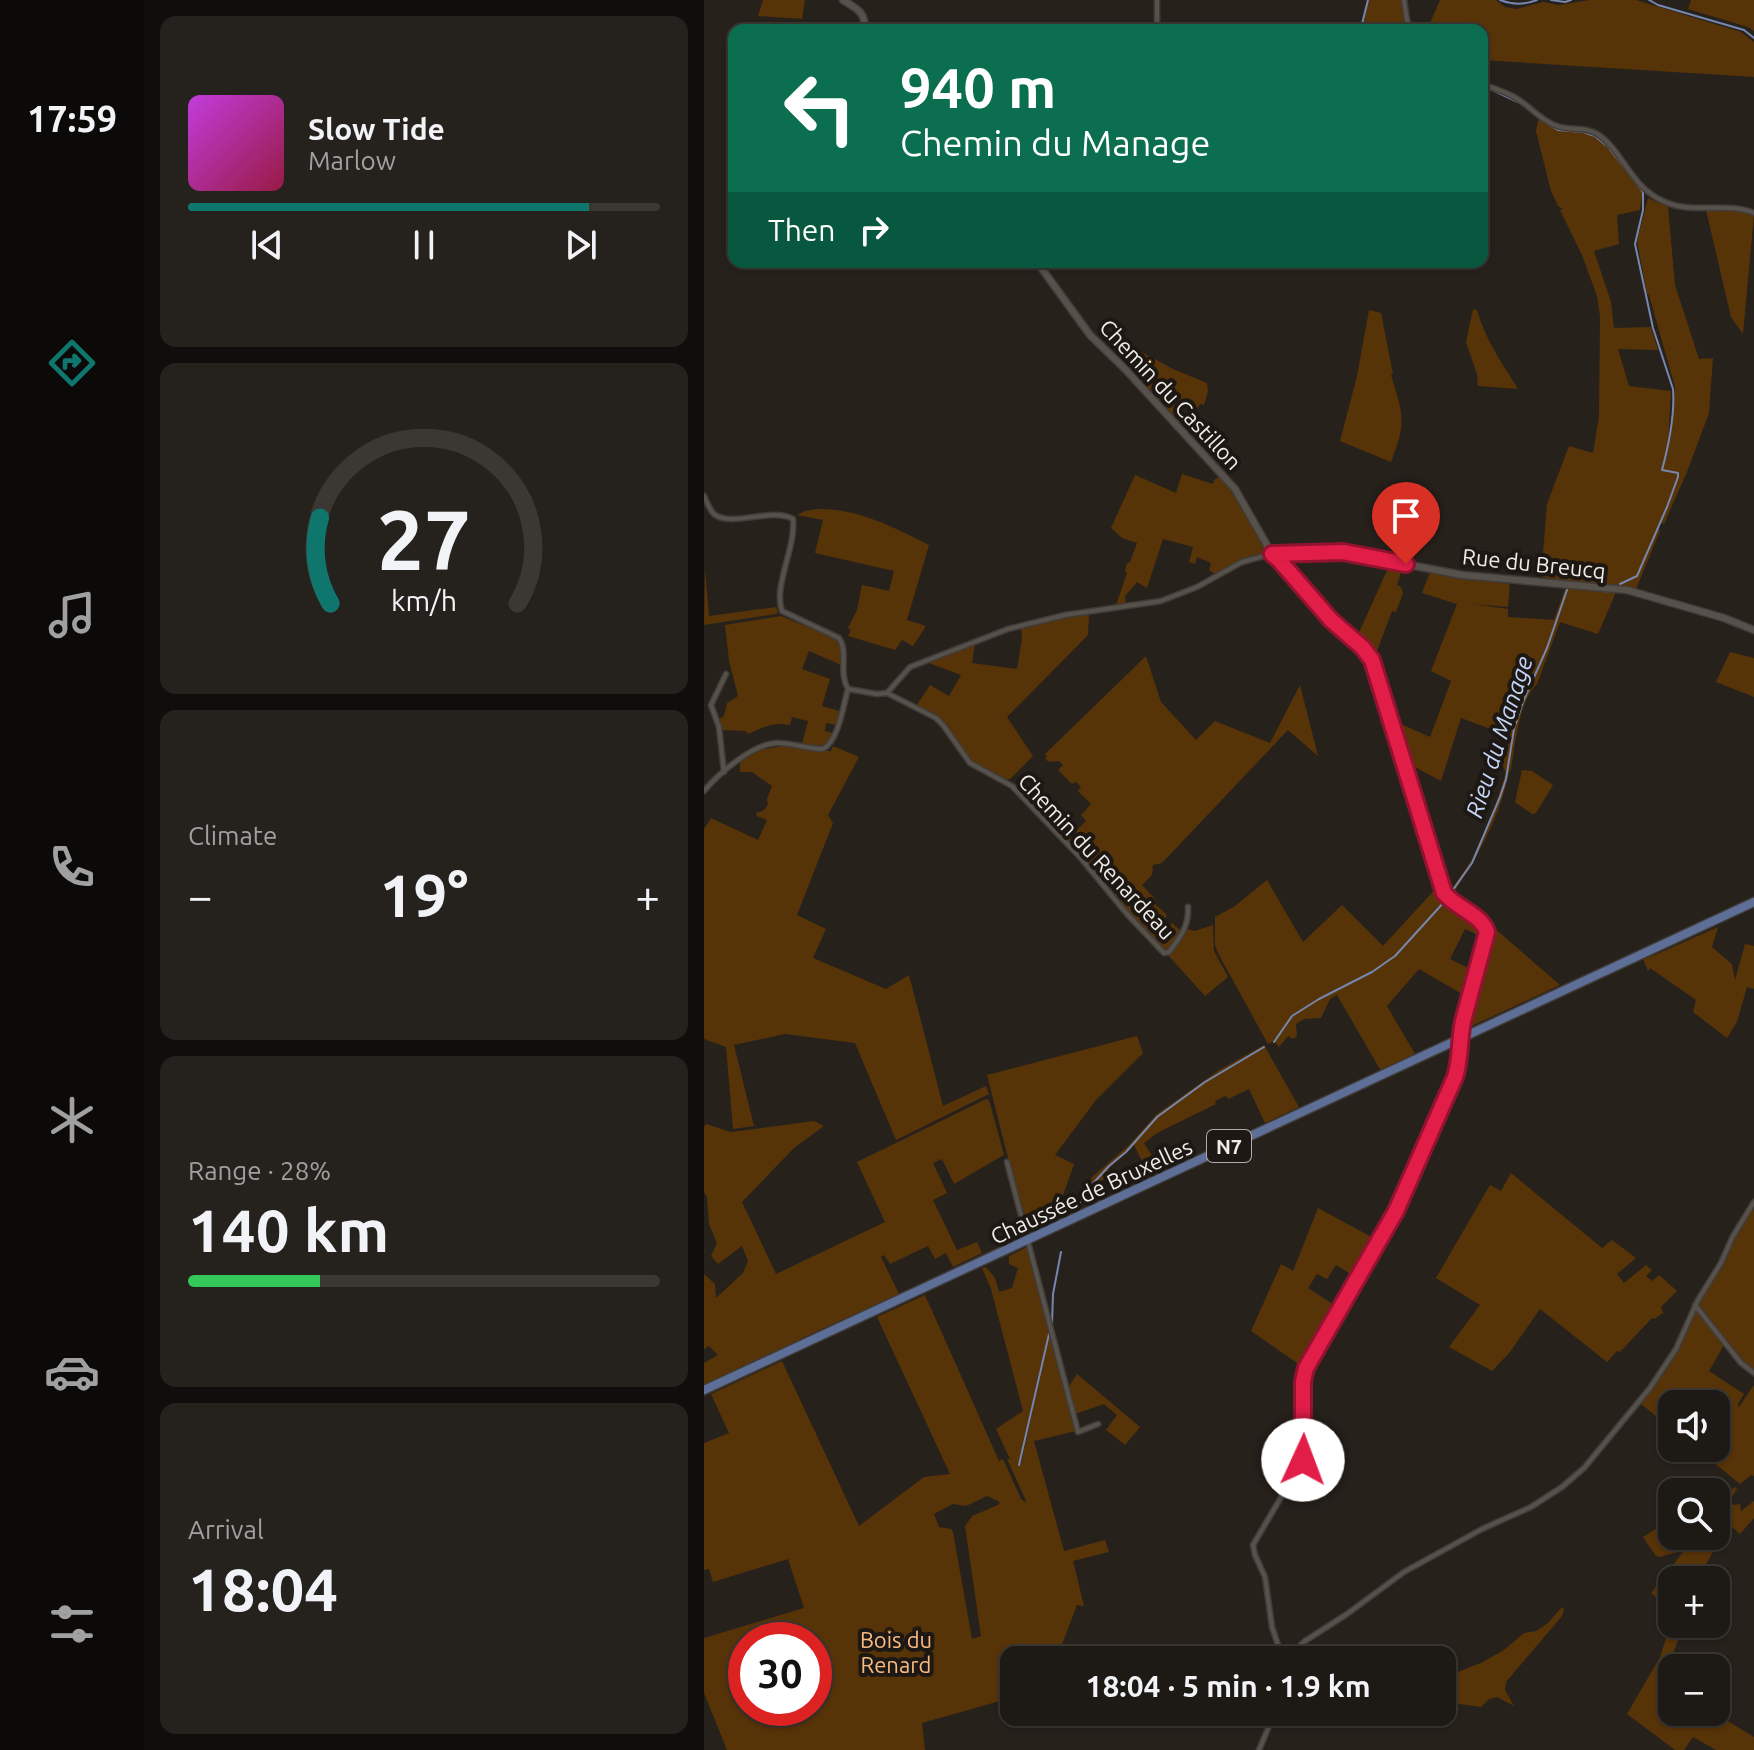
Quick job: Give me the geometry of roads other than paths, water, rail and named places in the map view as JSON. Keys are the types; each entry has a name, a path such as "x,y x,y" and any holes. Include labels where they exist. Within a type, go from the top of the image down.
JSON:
{"main road":[{"name":"Chaussée de Bruxelles","path":"704,1390 1754,902"}],"street":[{"path":"843,0 863,14 864,24"},
{"path":"1157,0 1157,24"},
{"path":"1404,0 1409,24"},
{"path":"1488,86 1516,98 1551,124 1596,133 1643,188 1662,201 1676,206 1733,207 1754,213"},
{"name":"Chemin du Castillon","path":"1041,268 1090,335 1235,489 1272,554"},
{"path":"704,496 709,508 719,517 733,519 783,514 793,519 794,531 779,597 780,608 842,641 843,676 848,689 837,730 829,746 823,749 790,743 760,746 711,782 704,791"},
{"name":"Rue du Breucq","path":"887,693 910,667 1008,629 1044,619 1148,604 1197,587 1242,562 1272,554 1343,552 1462,575 1627,590 1724,618 1754,630"},
{"path":"1272,554 1372,660 1444,893 1482,922 1487,936 1467,1003 1455,1077 1402,1199 1309,1361 1303,1381 1303,1460 1253,1545 1265,1577 1272,1627 1279,1646"},
{"path":"724,772 719,727 711,705 726,674"},
{"path":"848,689 887,693"},
{"name":"Chemin du Renardeau","path":"887,693 936,718 970,763 1012,786 1079,856 1164,953 1169,952 1186,929 1188,907"},
{"path":"1007,1162 1078,1432 1098,1424"},
{"path":"1299,1646 1404,1572 1482,1529 1531,1507 1574,1477 1655,1381 1676,1349 1695,1305 1754,1202"},
{"path":"1695,1305 1741,1363 1754,1373"},
{"path":"1259,1750 1269,1726"}],"waterway":[{"name":"Rieu du Manage","path":"1362,24 1368,0"},
{"path":"1500,0 1518,4 1537,0"},
{"path":"1551,0 1571,0"},
{"path":"1649,0 1744,30 1754,38"},
{"name":"Rieu du Manage","path":"1488,88 1522,104"},
{"name":"Rieu du Manage","path":"1549,125 1558,130 1595,136 1608,147 1643,192 1643,210 1635,244 1653,328 1673,389 1671,430 1662,470 1678,473 1678,477 1637,576 1620,584"},
{"name":"Rieu du Manage","path":"1450,894 1472,863 1500,797 1514,729 1568,587"},
{"name":"Rieu du Manage","path":"1602,591 1617,592"},
{"name":"Rieu du Manage","path":"1274,1042 1292,1016 1395,956 1445,901"},
{"name":"Rieu du Manage","path":"1077,1208 1086,1191 1157,1117 1205,1082 1264,1047"},
{"name":"Rieu du Manage","path":"1052,1324 1053,1294 1061,1252"},
{"name":"Rieu du Manage","path":"1019,1465 1049,1334"}],"park label":[{"name":"Bois du Renard","path":"896,1652"}]}
